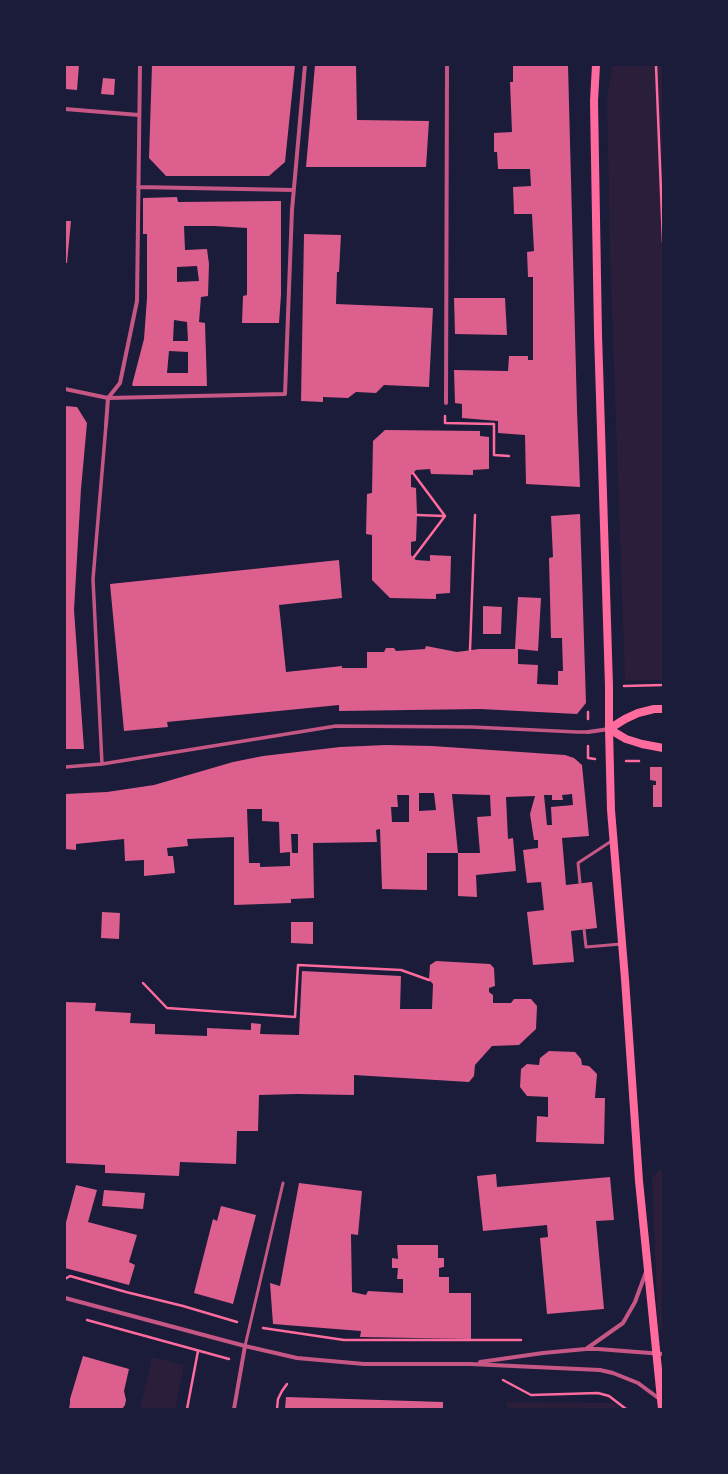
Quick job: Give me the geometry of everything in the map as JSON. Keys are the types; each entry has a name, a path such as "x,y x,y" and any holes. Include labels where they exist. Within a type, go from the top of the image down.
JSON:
{"main road":[{"path":"596,65 594,101 598,334 613,840 622,944 638,1181 647,1268 659,1353 662,1409"},
{"path":"609,729 638,713 654,709 663,709"},
{"path":"609,729 626,739 663,748"}],"street":[{"path":"102,764 93,579 108,398 120,383 137,301 140,65"},
{"path":"65,389 108,398 285,394 293,190 305,65"},
{"path":"446,403 447,65"},
{"path":"65,109 139,115"},
{"path":"138,187 293,190"},
{"path":"65,767 102,764 336,726 472,727 578,732 609,729"},
{"path":"586,1349 623,1323 635,1302 647,1268"},
{"path":"65,1298 202,1333 245,1346 297,1358 364,1364 470,1364 600,1370 638,1383 662,1400"},
{"path":"234,1409 245,1346"},
{"path":"470,1364 543,1353 586,1349 659,1353"}],"lane":[{"path":"580,883 578,863 613,840"},
{"path":"584,930 586,947 622,944"},
{"path":"245,1346 283,1183"}],"path":[{"path":"656,65 663,242"},
{"path":"446,403 445,423 494,424 494,455 509,456"},
{"path":"413,473 445,516"},
{"path":"416,515 445,516"},
{"path":"470,650 475,515"},
{"path":"414,557 445,516"},
{"path":"624,686 663,685"},
{"path":"588,747 588,758"},
{"path":"143,983 167,1008 295,1017 298,965 401,970 429,980"},
{"path":"65,1279 70,1276 183,1306"},
{"path":"187,1409 202,1333"},
{"path":"322,1337 344,1340 524,1340"},
{"path":"277,1409 278,1398 287,1384"},
{"path":"531,1394 598,1393 609,1396 626,1409"}],"shaded area":[{"path":"612,65 663,65 663,680 625,681 610,252 607,100"},
{"path":"663,1167 663,1329 658,1329 652,1177"},
{"path":"152,1357 184,1365 175,1409 140,1409"},
{"path":"507,1402 613,1403 621,1409 507,1409"}],"building":[{"path":"65,65 79,65 77,90 65,89"},
{"path":"152,65 295,65 285,162 269,176 166,176 149,158"},
{"path":"315,65 356,65 357,120 429,121 426,167 306,167"},
{"path":"513,65 568,65 580,487 526,484 525,435 498,433 498,421 462,418 462,404 455,403 454,370 508,371 509,356 528,356 528,360 533,360 533,277 528,277 527,252 534,251 532,214 514,214 513,187 531,186 530,169 498,169 497,152 494,152 494,133 512,132 510,82 513,82"},
{"path":"103,78 115,79 114,95 101,94"},
{"path":"177,197 178,202 281,201 281,295 279,323 242,323 243,296 247,295 247,228 184,226 185,250 207,249 209,264 208,296 201,297 199,322 205,323 207,386 132,385 144,339 147,298 147,234 143,234 143,198","holes":["197,266 199,281 177,282 177,267","174,320 187,322 188,341 173,341","169,351 188,352 188,373 167,373"]},
{"path":"65,221 71,221 67,263 65,263"},
{"path":"304,234 341,235 339,272 337,272 336,304 433,308 429,387 384,385 376,393 356,392 348,398 323,397 323,402 301,401"},
{"path":"454,298 505,298 507,335 455,334"},
{"path":"65,406 77,407 87,423 81,489 74,610 84,749 65,749"},
{"path":"385,430 480,431 480,436 489,437 489,469 473,470 473,475 431,474 430,469 416,470 411,475 411,487 416,488 417,515 416,541 411,542 411,555 416,560 430,561 430,555 451,556 450,593 436,594 436,599 390,598 372,580 372,535 366,534 367,494 372,493 373,441"},
{"path":"580,514 586,703 577,714 480,709 339,711 339,705 167,722 168,727 124,731 110,584 339,560 342,598 279,605 286,672 342,666 342,668 367,668 367,652 384,652 386,648 394,648 396,651 425,649 426,646 457,652 479,649 515,649 518,597 541,598 538,651 518,649 518,664 538,665 537,684 558,685 558,671 563,671 562,638 551,638 549,558 553,557 551,516"},
{"path":"483,606 502,607 501,634 483,634"},
{"path":"386,745 432,746 565,755 574,758 582,765 589,836 562,838 566,885 592,882 597,928 571,931 574,962 533,965 527,912 544,910 541,882 527,883 523,850 538,848 538,840 534,840 530,814 535,796 506,797 508,839 513,838 516,871 476,875 477,897 458,896 458,853 427,853 427,890 382,889 380,829 376,830 377,842 313,843 314,898 291,899 291,903 234,905 234,837 187,839 188,846 167,848 168,856 173,856 175,873 144,876 144,860 125,861 124,839 76,844 76,850 65,849 65,794 107,792 154,785 233,762 263,756 340,747","holes":["419,793 434,793 436,810 419,811","452,794 490,795 491,816 477,817 480,853 458,853","572,794 573,805 551,807 552,825 547,825 544,795 552,795 552,800 563,800 562,795","397,795 409,795 409,822 392,822 391,807 398,807","247,809 262,809 262,821 279,822 280,853 290,852 290,866 260,867 260,863 249,863","291,834 298,834 298,853 292,853"]},
{"path":"650,767 663,767 663,807 653,807 653,785 656,785 656,781 650,780"},
{"path":"102,912 120,913 119,939 101,938"},
{"path":"291,922 313,922 313,944 291,943"},
{"path":"436,961 490,964 494,968 495,986 489,988 489,992 493,995 493,1003 511,1003 514,999 531,999 537,1006 536,1029 519,1045 492,1046 475,1065 474,1076 469,1082 354,1075 354,1095 259,1095 258,1131 237,1131 236,1164 180,1162 179,1176 105,1173 105,1165 65,1163 65,1002 96,1003 95,1011 131,1013 130,1023 155,1024 155,1034 207,1036 207,1028 251,1030 251,1023 261,1024 260,1034 299,1035 302,971 401,976 400,1009 432,1009 433,984 429,980 430,965"},
{"path":"549,1051 575,1052 581,1059 582,1065 589,1066 597,1074 595,1098 605,1098 604,1144 536,1142 537,1116 548,1117 548,1097 527,1096 520,1087 521,1069 527,1064 539,1065 540,1058"},
{"path":"496,1174 497,1187 610,1177 614,1220 596,1221 604,1309 547,1314 540,1238 548,1237 547,1225 483,1231 477,1176"},
{"path":"299,1183 362,1191 358,1235 351,1234 352,1292 366,1295 368,1291 403,1293 403,1279 397,1279 398,1268 392,1268 392,1258 398,1259 397,1245 438,1245 438,1258 444,1258 444,1267 439,1268 439,1277 449,1277 449,1293 471,1293 471,1339 360,1337 361,1331 273,1324 270,1283 280,1286"},
{"path":"76,1185 97,1190 88,1222 137,1235 129,1262 135,1265 129,1285 65,1268 65,1226"},
{"path":"104,1190 145,1193 143,1209 102,1206"},
{"path":"221,1206 256,1215 233,1304 194,1293 213,1219 217,1221"},
{"path":"83,1356 129,1369 124,1391 126,1400 122,1409 69,1409 70,1399"},
{"path":"286,1397 443,1402 443,1409 285,1409"}]}
